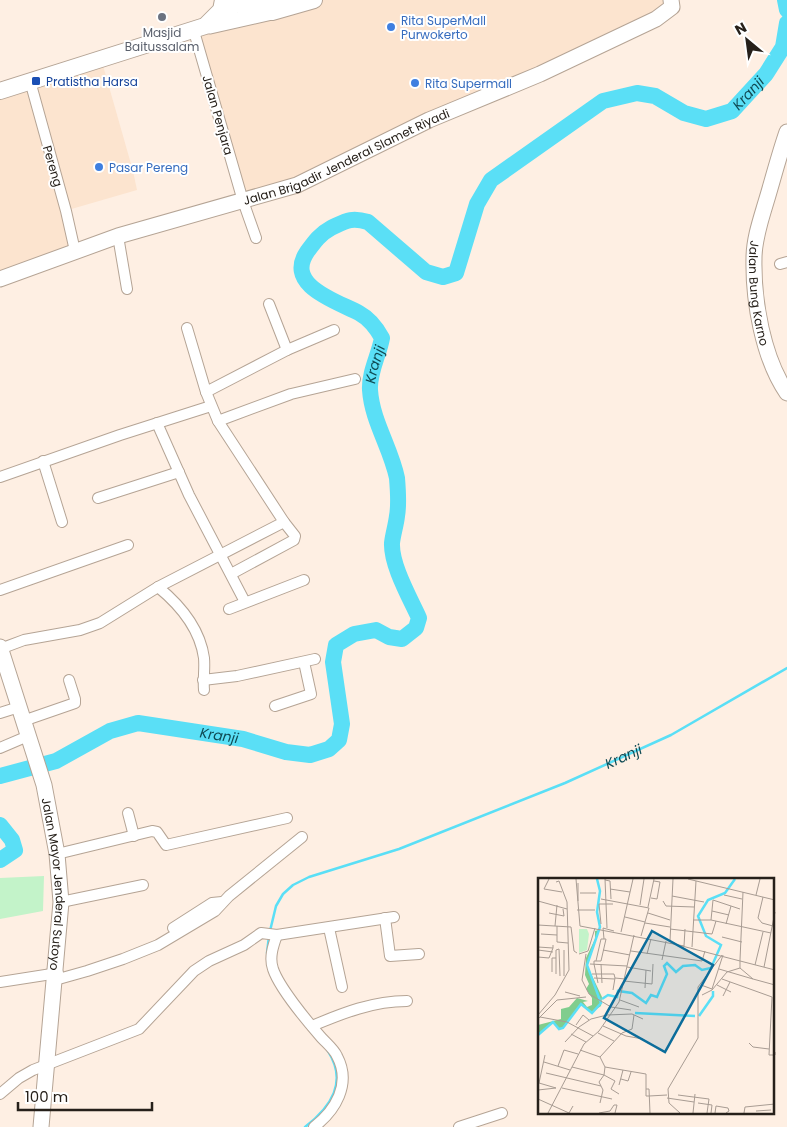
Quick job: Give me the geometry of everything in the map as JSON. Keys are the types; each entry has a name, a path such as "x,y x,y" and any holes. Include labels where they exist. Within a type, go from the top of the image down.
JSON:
{"main road":[{"path":"202,26 219,25 277,6 314,0"},
{"name":"Jalan Brigadir Jenderal Slamet Riyadi","path":"0,279 118,236 297,186 429,120 540,74 656,19 672,7 671,0"},
{"path":"0,91 221,20 229,1 250,6 270,4 277,6"},
{"name":"Jalan Bung Karno","path":"787,132 760,222 754,257 757,308 768,355 780,383 787,393"},
{"name":"Jalan Mayor Jenderal Sutoyo","path":"0,648 44,785 57,854 61,902 41,1127"}],"street":[{"name":"Jalan Penjara","path":"202,26 243,201 256,238"},
{"name":"Pereng","path":"30,81 66,211 75,251"},
{"path":"118,236 127,289"},
{"path":"269,304 287,350"},
{"path":"187,328 206,392 218,421 295,536 294,540 231,574"},
{"path":"206,392 287,350 334,330"},
{"path":"218,421 291,394 355,379"},
{"path":"0,477 211,406"},
{"path":"157,423 178,472 245,602"},
{"path":"43,461 62,522"},
{"path":"98,498 178,472"},
{"path":"0,648 24,640 80,630 100,623 158,587 284,522"},
{"path":"0,590 128,545"},
{"path":"229,609 304,580"},
{"path":"158,587 184,612 199,638 204,659 204,685 310,660 311,694 275,706"},
{"path":"0,713 21,714 75,703 69,680"},
{"path":"0,748 28,737"},
{"path":"128,813 134,836"},
{"path":"57,854 154,831 166,845 287,818"},
{"path":"0,982 55,977 114,962 158,945 215,911 222,902 302,837"},
{"path":"61,902 143,886"},
{"path":"0,1094 19,1078 48,1064 139,1028 194,971 209,961 244,945 261,933 273,934 329,928 389,918 390,956 419,954"},
{"path":"329,928 342,987"},
{"path":"273,934 273,970 290,997 337,1056 342,1073 338,1102 331,1112 314,1127"},
{"path":"312,1026 355,1009 386,1002 407,1001"},
{"path":"459,1127 502,1114"}],"shaded area":[{"path":"282,0 671,0 656,19 247,199 193,28"},
{"path":"102,62 137,190 68,210 79,249 0,277 0,91"}],"green space":[{"path":"44,876 43,911 0,919 0,878"}],"waterway":[{"name":"Kranji","path":"785,0 787,10"},
{"name":"Kranji","path":"0,776 56,761 110,731 138,723 243,739 286,752 310,755 329,749 339,740 342,724 333,662 336,645 354,634 376,630 389,637 402,639 416,628 419,618 402,581 393,552 392,543 398,507 397,478 371,401 371,377 382,338 366,318 328,298 308,283 303,274 302,264 307,252 318,238 331,228 349,220 357,220 368,222 426,272 443,277 456,273 477,204 491,180 603,101 637,93 655,96 684,113 706,119 732,111 766,74 783,47 787,23"},
{"name":"Kranji","path":"270,931 276,906 283,894 293,885 309,877 399,849 565,783 671,735 787,668"},
{"name":"Kranji","path":"0,825 12,840 15,850 0,860"},
{"name":"Kranji","path":"267,953 269,936"},
{"name":"Kranji","path":"305,1127 322,1111 334,1093 336,1073 334,1062 328,1051"}],"place":[{"name":"Masjid Baitussalam","path":"162,17"},
{"name":"Rita SuperMall Purwokerto","path":"391,27"},
{"name":"Pratistha Harsa","path":"36,81"},
{"name":"Rita Supermall","path":"415,83"},
{"name":"Pasar Pereng","path":"99,167"}]}
